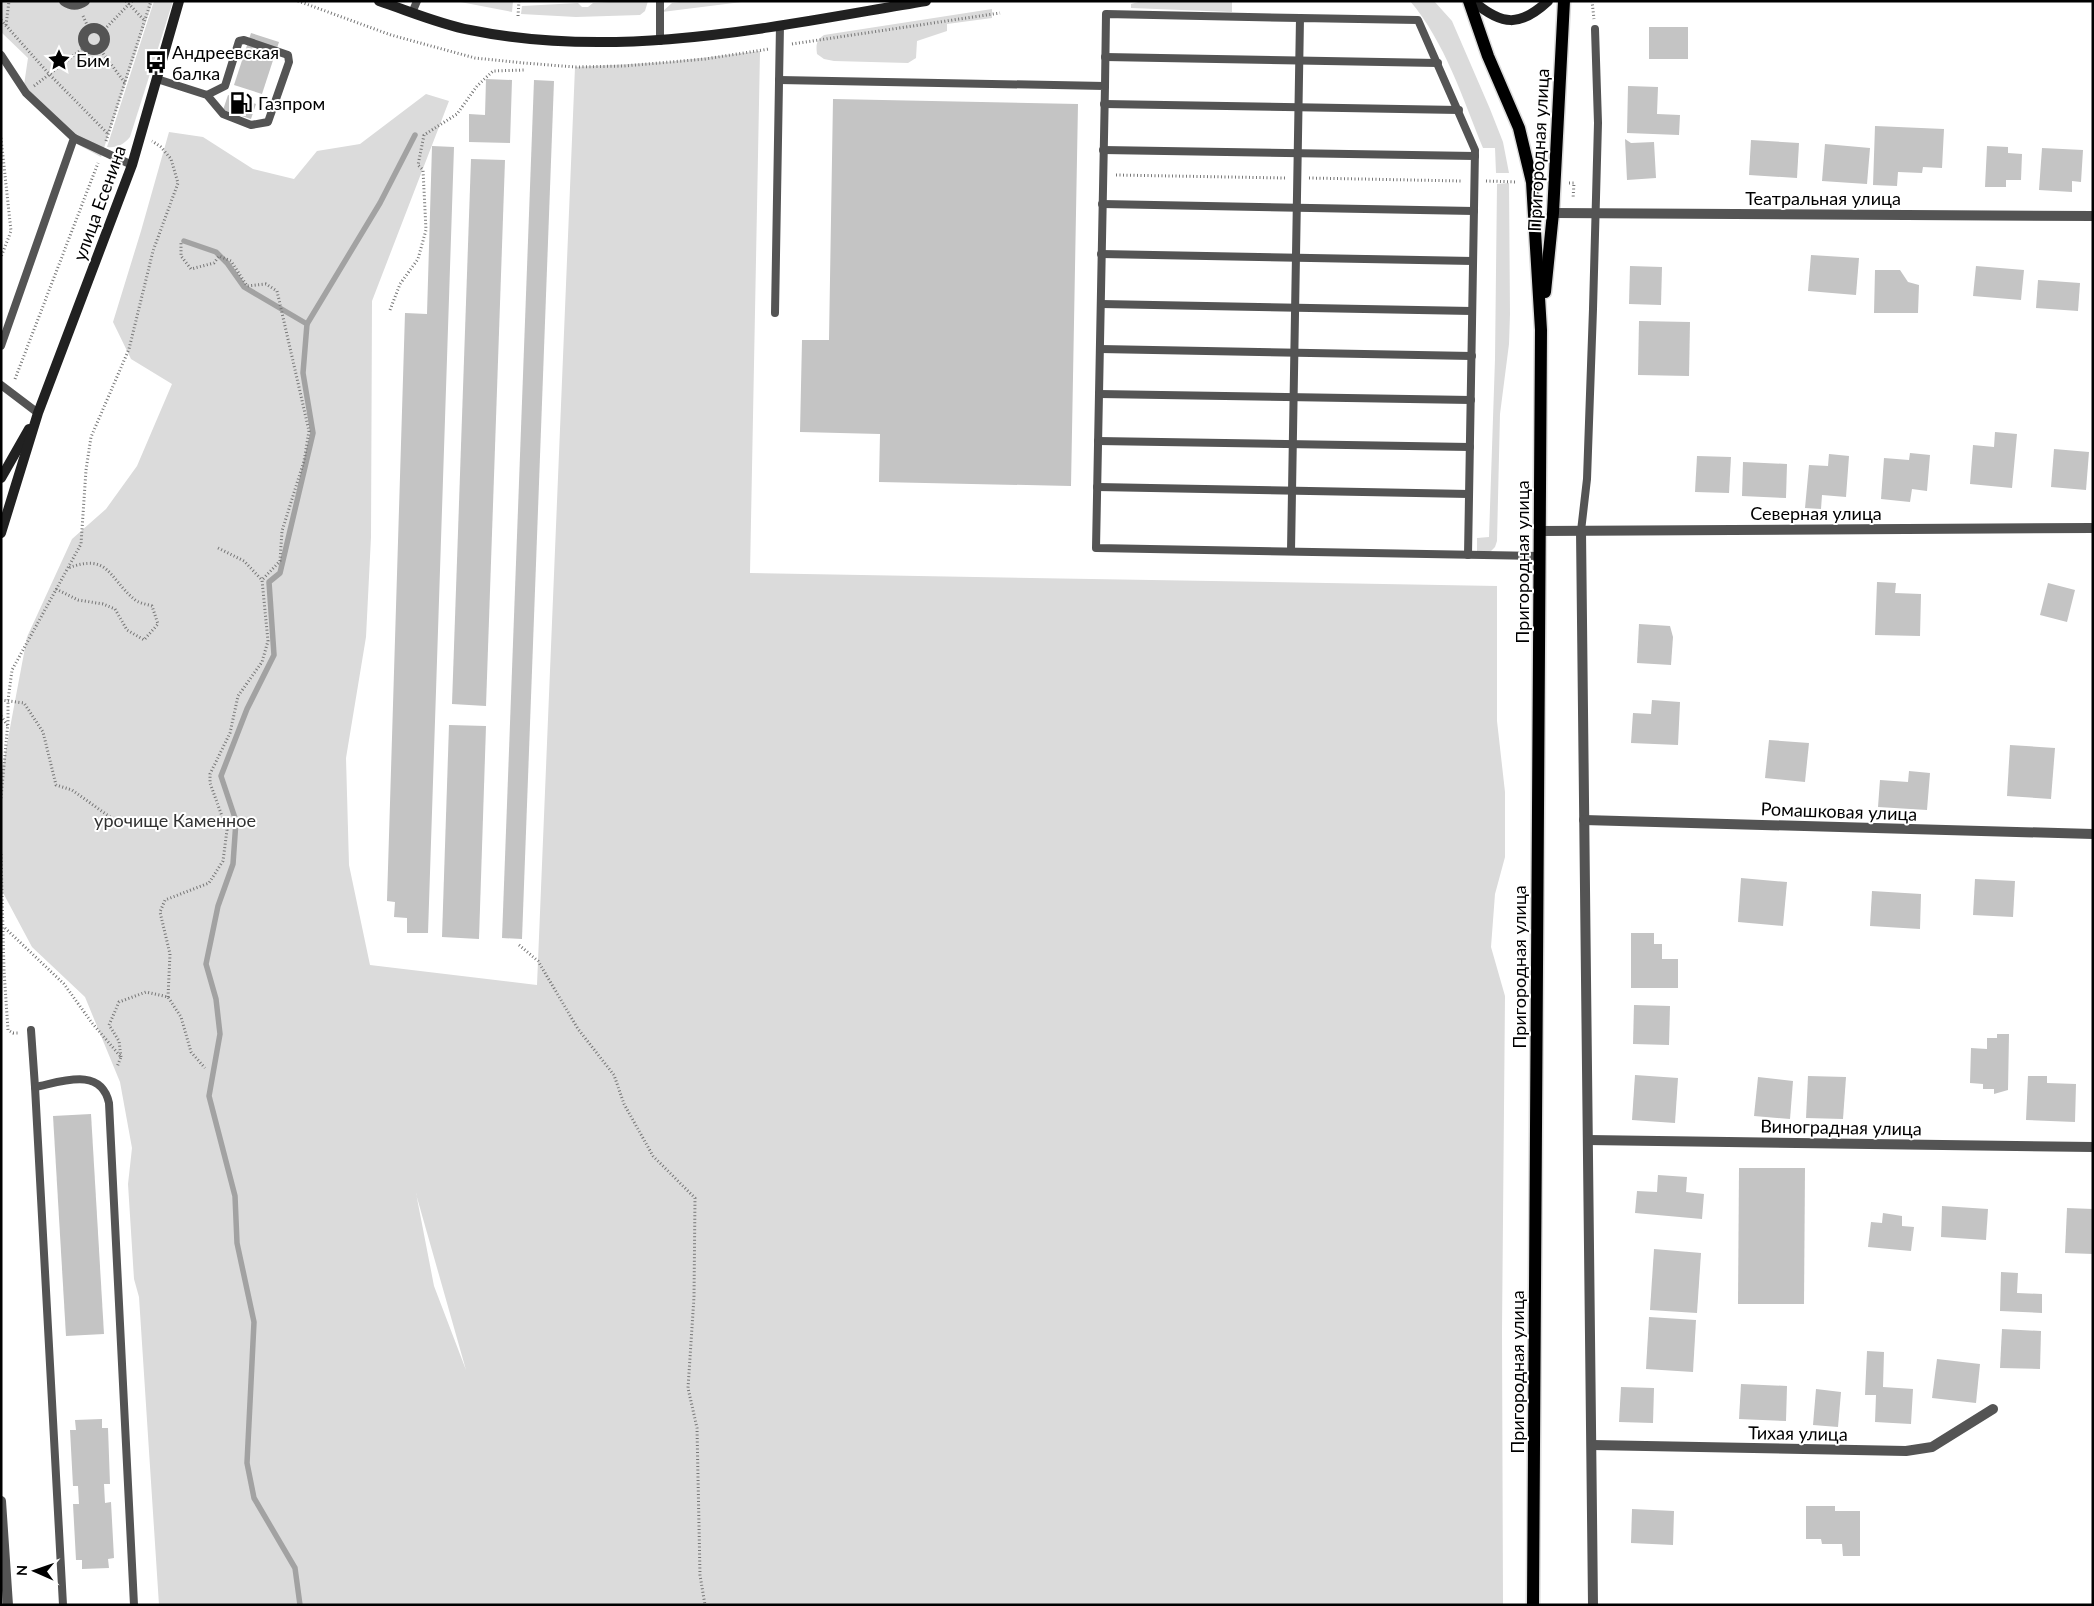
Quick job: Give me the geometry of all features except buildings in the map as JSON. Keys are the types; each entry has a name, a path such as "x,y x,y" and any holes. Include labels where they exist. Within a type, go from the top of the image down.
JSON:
{"main road":[{"name":"Пригородная улица","path":"1469,1 1488,56 1518,128 1532,182 1541,330 1533,1605"},
{"name":"Пригородная улица","path":"1541,330 1553,214 1564,1"}],"street":[{"path":"64,1 72,5 85,1"},
{"name":"улица Есенина","path":"1,533 38,413 132,165 179,1"},
{"path":"379,1 468,30 524,39 615,43 660,41 780,25 926,1"},
{"path":"1473,1 1484,11 1504,20 1522,20 1537,11 1548,1"},
{"path":"96,28 102,32 104,39 99,48 93,50 86,46 83,37 86,30 96,28"},
{"name":"Театральная улица","path":"1553,214 2093,216"},
{"name":"улица Есенина","path":"1,478 38,413"},
{"name":"Северная улица","path":"1540,531 2093,528"},
{"path":"1581,531 1594,1605"},
{"name":"Ромашковая улица","path":"1584,820 2093,834"},
{"name":"Виноградная улица","path":"1588,1140 2093,1147"},
{"name":"Тихая улица","path":"1592,1446 1906,1451 1932,1446 1993,1409"},
{"path":"1,1501 8,1605"}],"lane":[{"path":"412,13 417,1"},
{"path":"660,1 660,41"},
{"path":"1468,555 1475,150 1418,20 1106,14 1096,548 1291,551 1468,555 1540,556"},
{"path":"1291,551 1300,18"},
{"path":"775,313 780,25"},
{"path":"1581,531 1587,479 1598,123 1595,29"},
{"path":"157,79 206,95 223,114 251,124 268,122 289,62 288,56 244,40 239,41 225,86 206,95"},
{"path":"1,55 26,93 74,138 132,165"},
{"path":"1105,57 1438,63"},
{"path":"779,80 1104,86"},
{"path":"1104,104 1459,110"},
{"path":"1,346 74,138"},
{"path":"1103,150 1475,156"},
{"path":"1102,204 1474,210"},
{"path":"1101,254 1473,261"},
{"path":"1101,304 1472,311"},
{"path":"1100,349 1472,356"},
{"path":"1,384 38,413"},
{"path":"1099,394 1471,400"},
{"path":"1098,441 1470,448"},
{"path":"1097,487 1469,494"},
{"path":"31,1032 63,1605"},
{"path":"35,1087 85,1079 97,1083 105,1092 109,1103 134,1605"}],"path":[{"path":"6,25 9,1"},
{"path":"10,391 103,152 151,1"},
{"path":"518,16 519,1"},
{"path":"102,32 129,2 144,21"},
{"path":"780,46 1000,13"},
{"path":"1,20 49,74 108,134"},
{"path":"26,93 86,46"},
{"path":"99,48 124,84"},
{"path":"390,310 400,284 418,259 426,230 422,170 418,165 424,136 457,114 476,86 493,71 524,70"},
{"path":"1,798 12,670 81,544 86,470 91,437 129,348 153,251 178,184 171,159 161,147 141,134"},
{"path":"1,138 11,231 1,257"},
{"path":"1103,174 1532,182"},
{"path":"1555,182 1574,183 1573,214"},
{"path":"181,242 181,256 191,269 214,263 219,256 232,261 247,286 266,284 277,291 290,344 297,385 309,431 304,461 282,531 280,562 262,580"},
{"path":"205,1068 191,1052 181,1017 168,997 170,954 160,912 165,900 209,883 223,861 227,830 210,783 210,774 230,733 238,696 262,662 268,641 262,580 244,561 218,548"},
{"path":"56,589 78,600 103,604 115,609 127,630 144,640 158,624 152,606 135,601 113,575 98,564 84,562 68,568"},
{"path":"1,700 24,703 43,732 56,785 72,790 110,817"},
{"path":"1,716 8,727"},
{"path":"1,854 4,971 8,1030 13,1033 31,1032"},
{"path":"4,928 64,984 92,1023 121,1057"},
{"path":"519,945 538,961 578,1029 614,1074 624,1104 653,1156 695,1198 694,1297 688,1388 697,1428 700,1575 705,1605"},
{"path":"117,1067 121,1057 119,1041 110,1025 119,1002 146,992 168,997"}],"green space":[{"path":"1,1 153,1 101,157 75,143 26,93 24,85 28,58 1,32"},
{"path":"154,1 173,1 130,137 120,145 107,147"},
{"path":"455,1 513,1 512,12"},
{"path":"648,1 645,11 640,15 576,17 521,14 522,6 578,3 582,7 588,7 593,3"},
{"path":"687,1 750,1 662,12 672,3"},
{"path":"1142,1 1232,1 1232,12 1131,8 1131,4"},
{"path":"1410,1 1434,1 1452,21 1503,142 1509,173 1496,173 1495,148 1483,148 1443,53 1433,34"},
{"path":"992,9 992,18 947,24 947,31 917,41 916,58 908,63 834,61 824,59 817,54 817,43 824,35"},
{"name":"урочище Каменное","path":"760,51 750,573 1497,586 1497,721 1505,792 1505,857 1495,894 1491,947 1505,996 1502,1331 1503,1605 159,1605 139,1297 134,1279 128,1184 132,1148 120,1082 85,997 32,947 1,889 1,776 27,637 72,539 106,509 137,466 172,384 131,359 113,322 169,132 203,137 253,169 294,179 317,151 360,144 426,94 449,101 372,301 371,537 366,637 346,758 349,865 370,965 537,985 575,67 667,62","holes":["417,1196 466,1370 434,1286"]},
{"path":"1509,183 1509,344 1500,414 1497,541 1495,547 1490,552 1477,552 1477,538 1489,537 1495,359 1497,184"}],"waterway":[{"path":"300,1605 295,1568 254,1498 247,1463 254,1322 237,1243 235,1196 209,1096 220,1034 216,999 206,964 218,906 233,864 236,821 221,776 247,709 274,655 269,582 280,573 313,433 303,373 307,324 380,203 415,135"},
{"path":"184,241 216,252 227,263 244,287 307,324"}],"place":[{"name":"Бим","path":"59,60"},
{"name":"Андреевская балка","path":"156,62"},
{"name":"Газпром","path":"241,103"}]}
